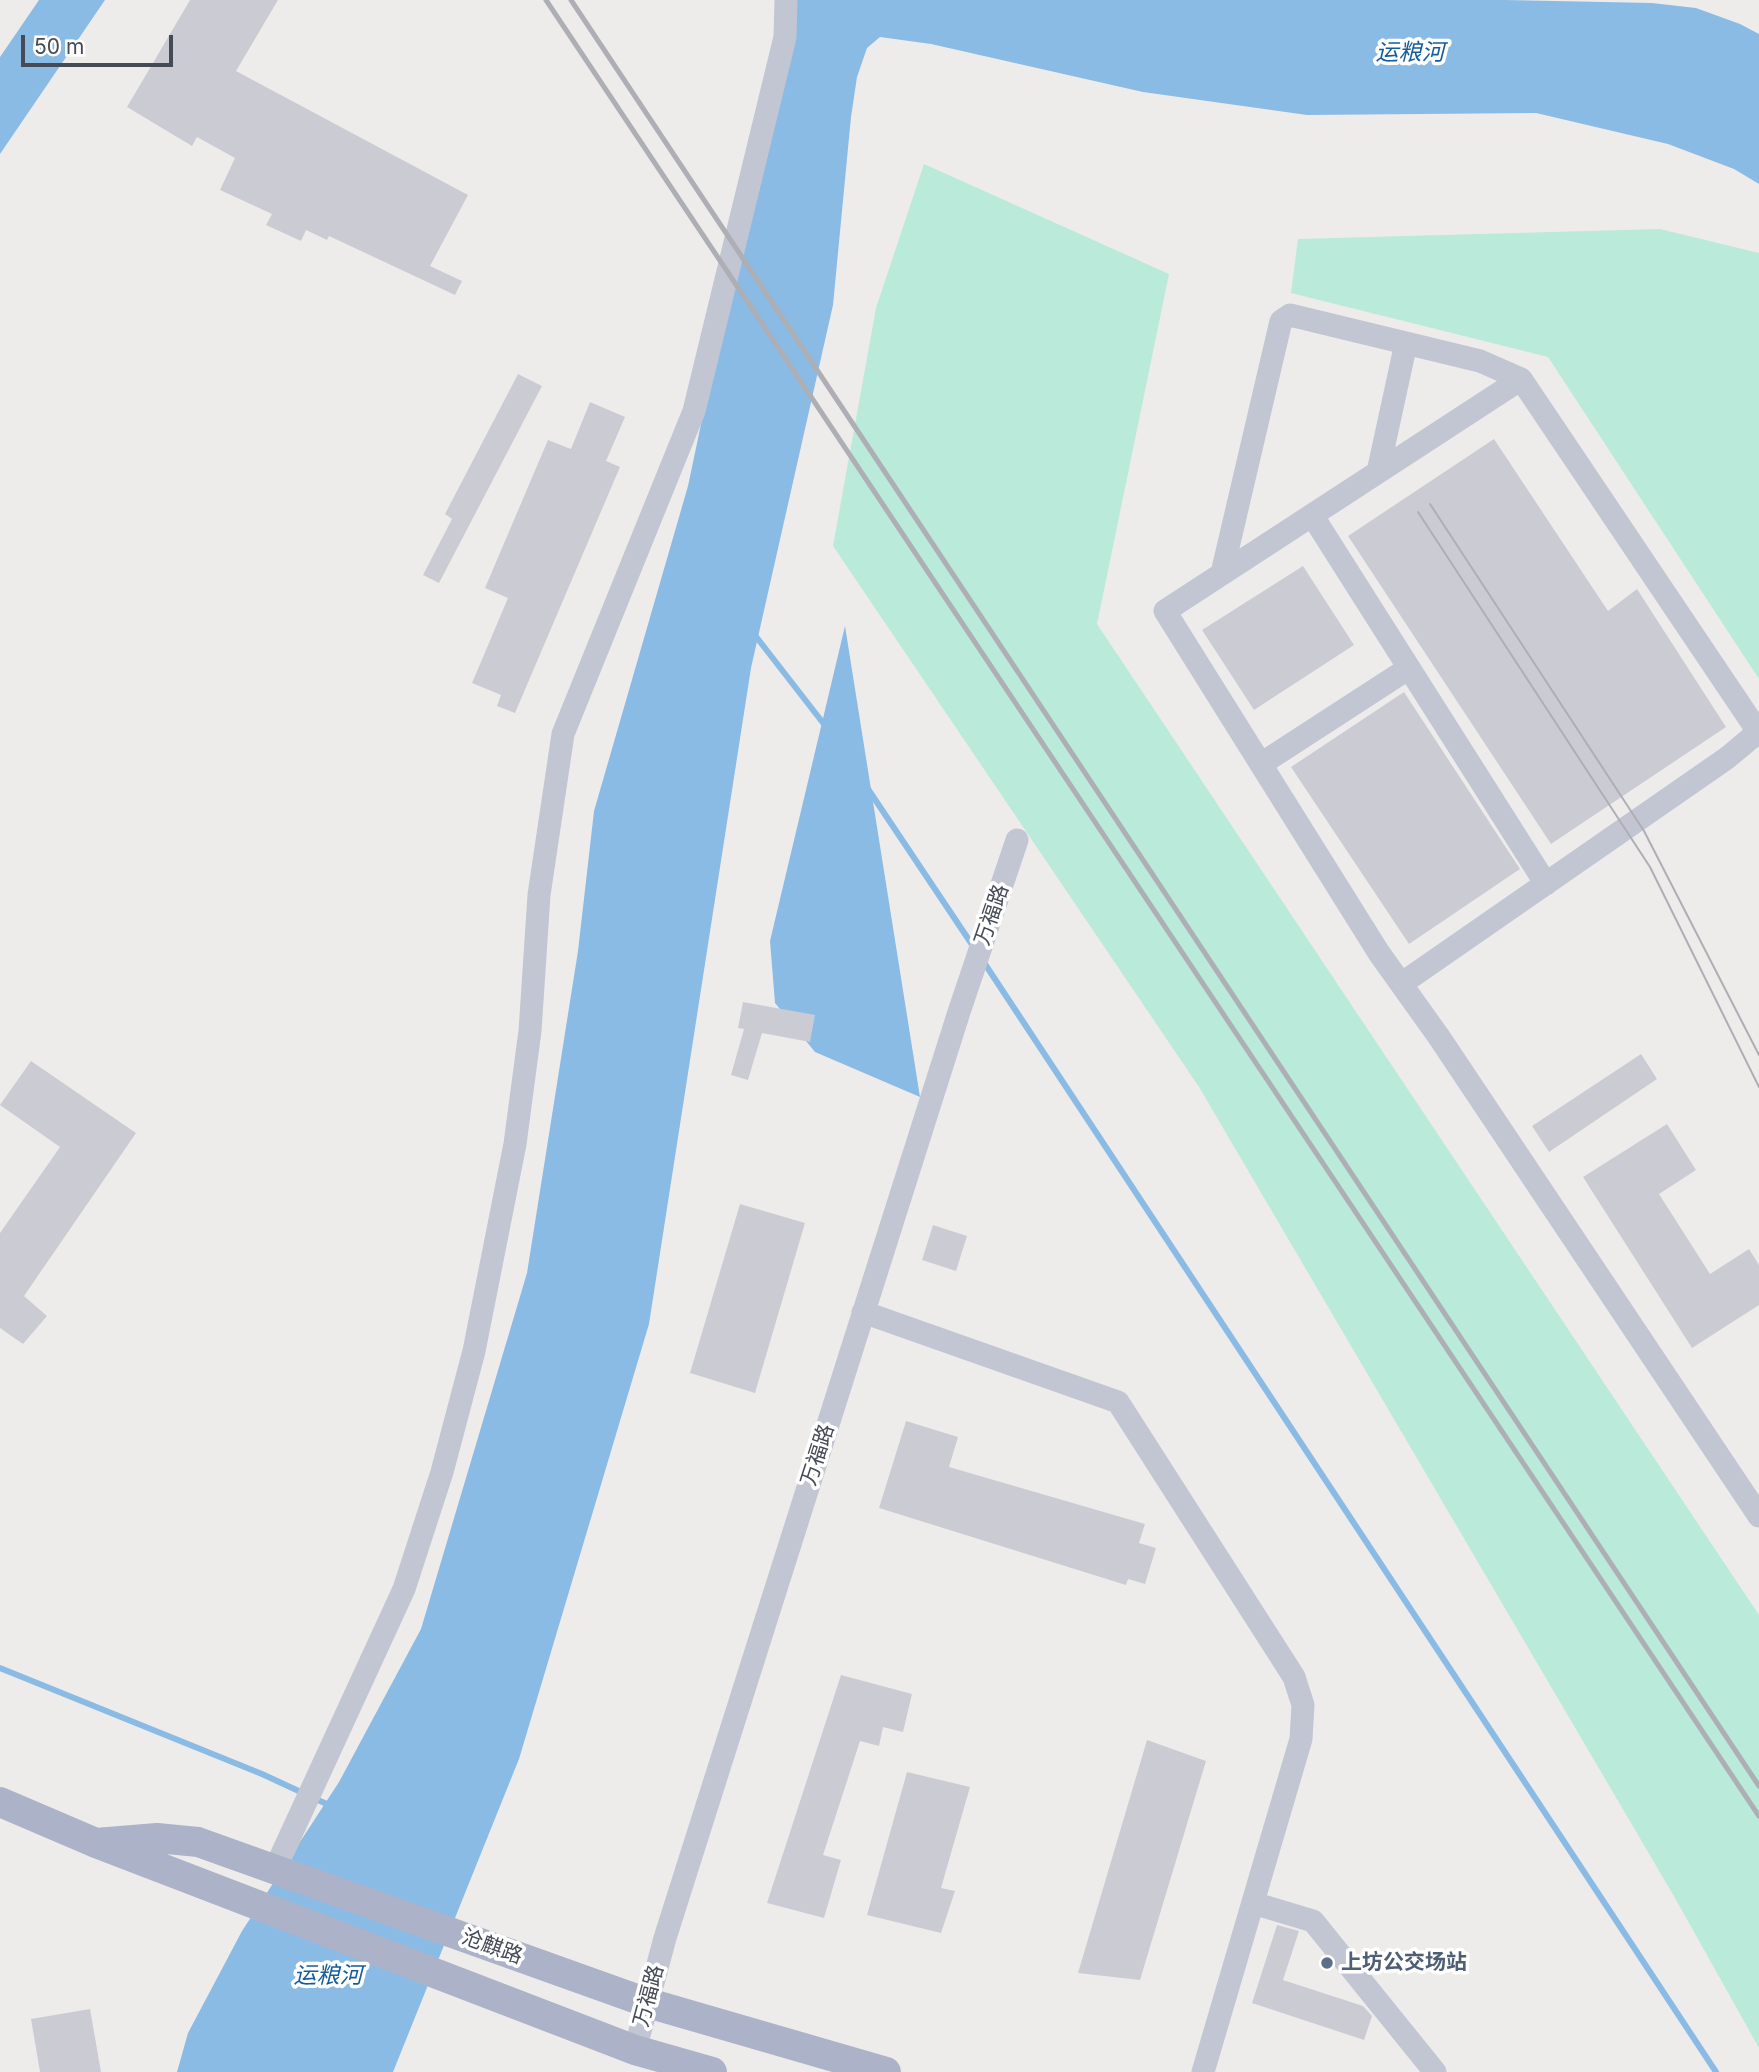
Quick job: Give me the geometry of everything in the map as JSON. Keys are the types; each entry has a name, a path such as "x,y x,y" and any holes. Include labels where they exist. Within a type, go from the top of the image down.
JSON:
{"main road":[{"name":"沧麒路","path":"0,1802 631,2061 712,2072"},
{"name":"沧麒路","path":"96,1843 157,1838 198,1842 648,2003 886,2072"}],"street":[{"path":"275,1870 404,1589 442,1472 474,1351 515,1144 530,1031 539,895 563,734 694,411 785,37 786,0"},
{"path":"1222,573 1282,321 1290,315 1479,361 1521,379 1759,732 1727,758 1401,984"},
{"path":"1378,472 1406,343"},
{"path":"1521,379 1165,611 1401,984 1759,1516"},
{"path":"1312,515 1546,884"},
{"path":"1261,764 1409,668"},
{"name":"万福路","path":"631,2061 664,1938 963,999 1017,840"},
{"path":"863,1312 1118,1402 1294,1676 1303,1705 1301,1740 1203,2072"},
{"path":"1253,1903 1313,1921 1435,2072"}],"green space":[{"path":"924,164 1169,274 1097,624 1759,1615 1759,2048 1675,1898 1199,1087 833,546 876,308"},
{"path":"1660,229 1759,253 1759,679 1548,357 1291,293 1298,239"}],"water":[{"path":"39,0 105,0 0,154 0,57"},
{"name":"运粮河","path":"790,0 1505,0 1652,3 1696,8 1759,34 1759,184 1734,169 1668,144 1536,113 1307,115 1143,92 931,44 880,37 867,48 857,77 851,117 833,305 751,668 649,1324 519,1759 393,2072 177,2072 188,2033 242,1931 339,1782 421,1629 527,1273 578,951 594,811 688,486"},
{"path":"845,626 920,1097 815,1052 775,1003 770,941"}],"building":[{"path":"190,0 278,0 236,71 468,195 430,266 462,281 455,295 329,236 327,240 306,230 301,241 266,225 272,214 220,190 235,158 197,137 192,146 127,107"},
{"path":"518,374 542,386 439,583 423,575 452,519 445,514"},
{"path":"590,402 625,417 606,461 620,467 515,713 497,706 501,695 472,683 508,598 485,588 548,440 571,449"},
{"path":"1494,439 1608,611 1637,589 1726,727 1551,844 1348,536"},
{"path":"1303,566 1354,645 1254,710 1202,630"},
{"path":"1404,692 1520,869 1409,944 1291,767"},
{"path":"743,1002 815,1015 810,1042 762,1033 748,1080 731,1075 744,1029 738,1028"},
{"path":"1641,1054 1657,1079 1549,1152 1532,1126"},
{"path":"31,1061 136,1133 24,1296 47,1316 23,1344 0,1328 0,1233 60,1147 0,1105"},
{"path":"1667,1124 1696,1170 1659,1194 1710,1274 1749,1249 1759,1265 1759,1305 1692,1348 1583,1177"},
{"path":"740,1204 805,1223 755,1393 690,1373"},
{"path":"933,1225 967,1236 956,1271 922,1260"},
{"path":"906,1421 958,1437 949,1467 1145,1524 1139,1543 1156,1548 1145,1584 1128,1579 1126,1585 879,1508"},
{"path":"841,1675 912,1694 903,1732 883,1727 879,1746 860,1741 823,1855 841,1860 824,1918 767,1903"},
{"path":"1147,1740 1206,1761 1140,1980 1078,1973"},
{"path":"907,1772 970,1787 941,1888 955,1891 941,1933 867,1915"},
{"path":"1277,1925 1299,1931 1283,1980 1363,2006 1372,2016 1364,2040 1252,2003"},
{"path":"90,2009 101,2072 40,2072 31,2019"}],"waterway":[{"path":"754,634 827,728"},
{"path":"868,789 975,949"},
{"path":"983,961 1716,2072"},
{"path":"0,1668 262,1774 331,1806"}],"tram line":[{"path":"1430,504 1644,831 1759,1055"},
{"path":"1418,512 1650,867 1759,1087"}],"railway":[{"path":"546,0 1759,1816"},
{"path":"571,0 1759,1786"}],"place":[{"name":"上坊公交场站","path":"1327,1963"}]}
